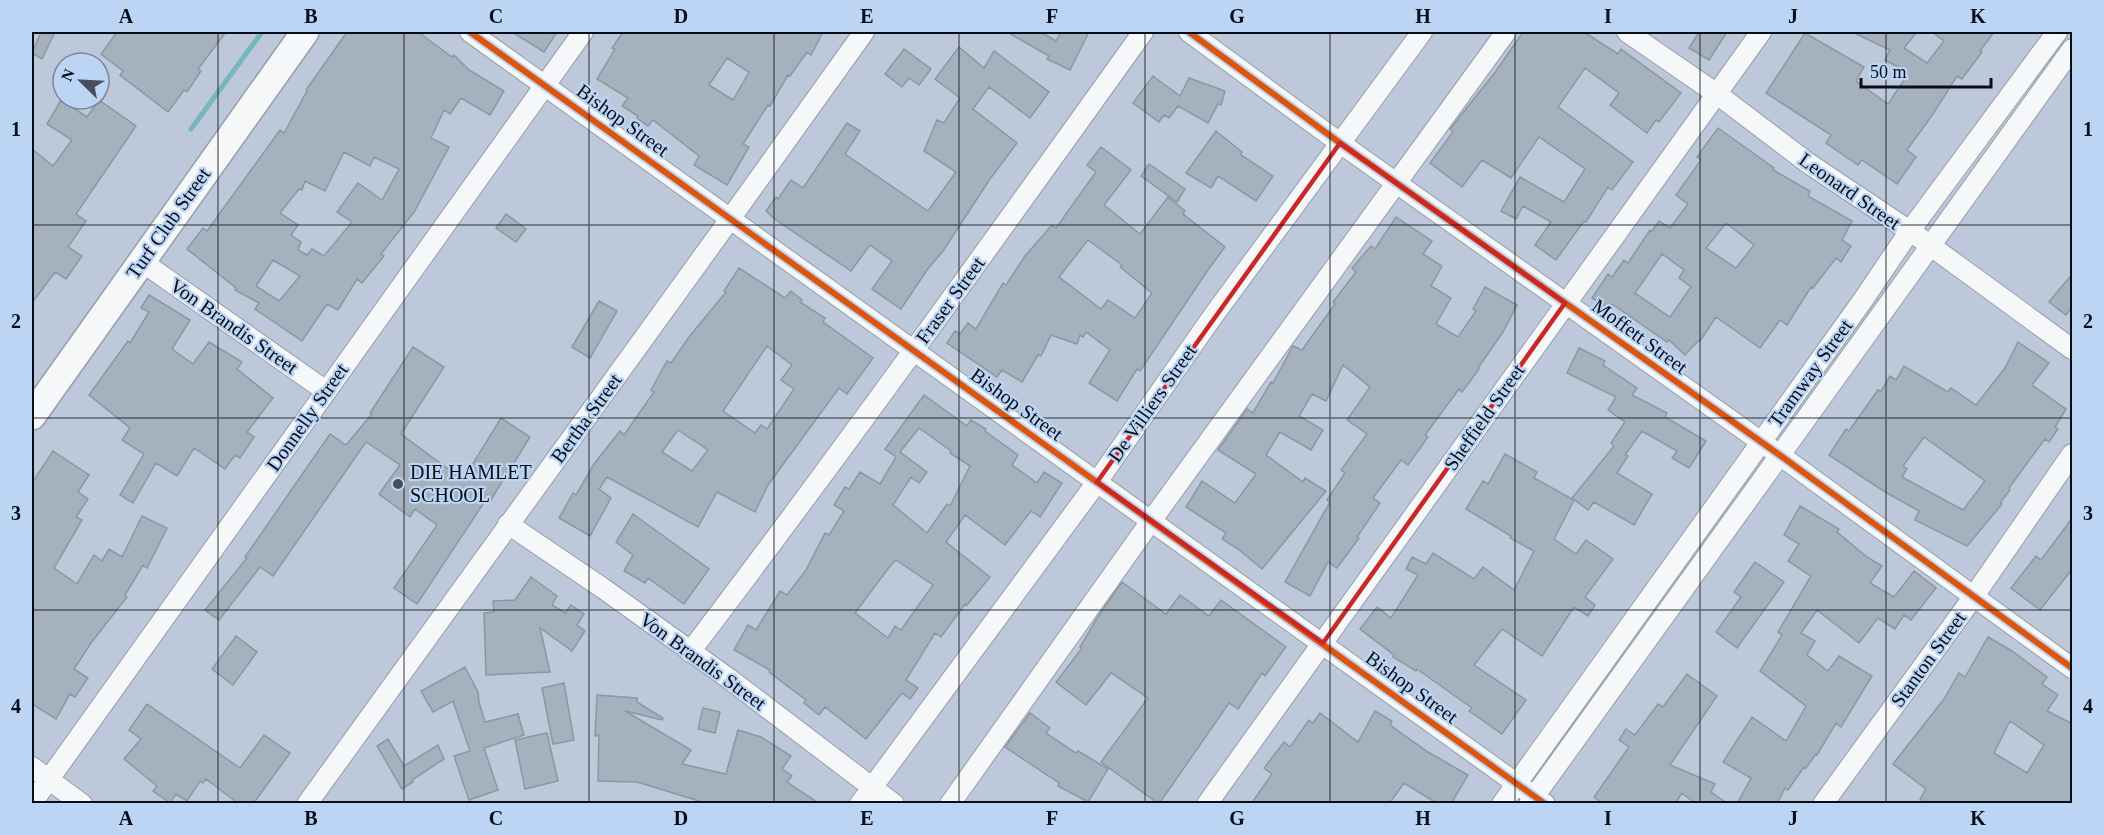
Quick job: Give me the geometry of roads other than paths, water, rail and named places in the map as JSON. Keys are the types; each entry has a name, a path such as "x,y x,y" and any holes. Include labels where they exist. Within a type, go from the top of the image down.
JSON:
{"main road":[{"name":"Turf Club Street","path":"32,416 305,32"}],"street":[{"name":"Bishop Street","path":"470,32 1323,643 1517,783 1537,801"},
{"name":"Donnelly Street","path":"32,803 583,32"},
{"name":"Bertha Street","path":"307,804 864,32"},
{"name":"Fraser Street","path":"690,652 915,350 1143,32"},
{"name":"Moffett Street","path":"1189,32 1340,143 1781,456 2073,668"},
{"name":"De Villiers Street","path":"860,804 1097,482 1213,316 1422,32"},
{"path":"950,804 1151,521 1506,32"},
{"name":"Leonard Street","path":"1627,32 1717,94 1808,163 1931,246 2073,350"},
{"name":"Sheffield Street","path":"1207,804 1761,32"},
{"name":"Tramway Street","path":"1502,804 1863,300 1909,232 2057,32"},
{"name":"Tramway Street","path":"1537,801 1657,627 2073,49"},
{"path":"2030,69 2048,83"},
{"name":"Von Brandis Street","path":"141,261 326,391"},
{"name":"Stanton Street","path":"1823,804 1974,596 2073,454"},
{"name":"Von Brandis Street","path":"508,524 604,589 728,678 894,804"},
{"path":"1639,614 1657,627"},
{"path":"32,767 82,804"}],"waterway":[{"path":"191,129 262,32"}],"place":[{"name":"DIE HAMLET SCHOOL","path":"398,484"}]}
